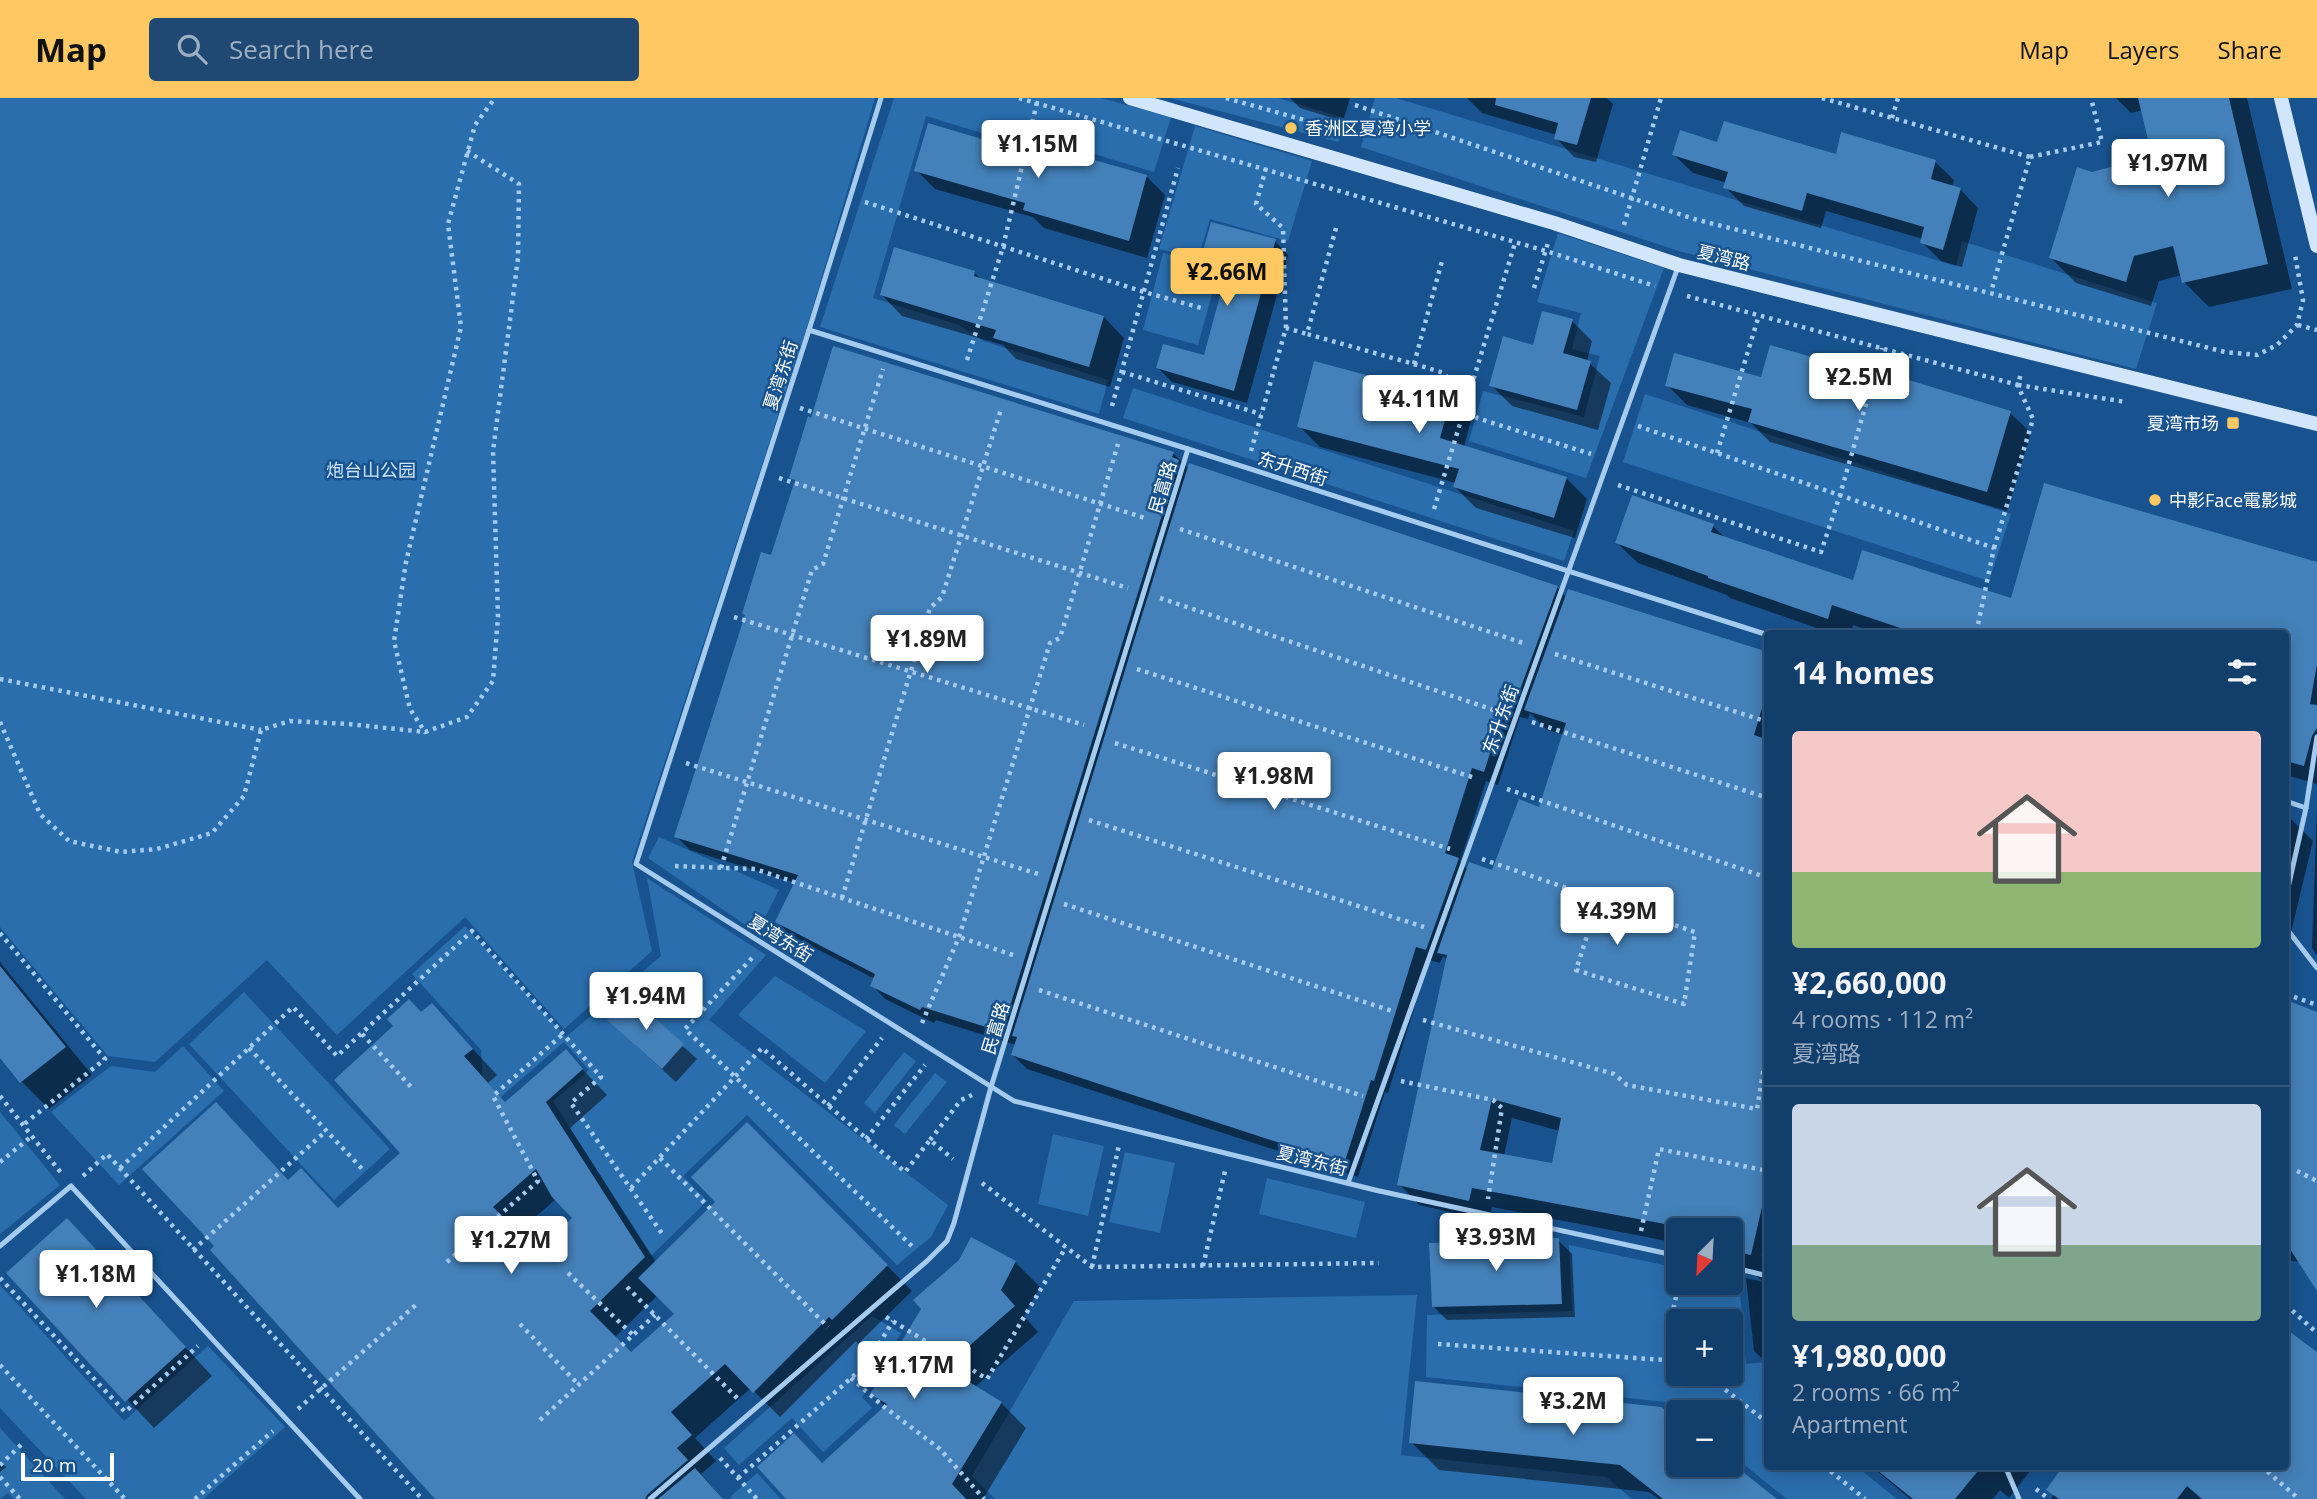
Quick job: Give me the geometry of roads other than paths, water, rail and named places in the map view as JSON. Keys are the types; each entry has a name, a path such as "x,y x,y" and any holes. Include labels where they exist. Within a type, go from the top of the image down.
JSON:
{"street":[{"name":"夏湾路","path":"1130,98 1554,223 1679,265 2317,424"},
{"path":"2281,98 2317,246"}],"lane":[{"name":"夏湾东街","path":"881,98 636,864 1014,1101 1348,1183 1666,1253"},
{"name":"东升东街","path":"1348,1183 1679,265"},
{"name":"东升西街","path":"809,330 1764,634"},
{"name":"民富路","path":"650,1499 947,1241 991,1087 1188,449"},
{"path":"2289,884 2306,808 2317,737"},
{"path":"2289,802 2306,808"},
{"path":"2289,932 2317,968"},
{"path":"0,1246 71,1186 360,1499"},
{"path":"1743,1271 1764,1275"},
{"path":"2008,1470 2019,1499"}],"place":[{"name":"香洲区夏湾小学","path":"1291,128"},
{"name":"夏湾市场","path":"2233,423"},
{"name":"中影Face電影城","path":"2155,500"}],"park label":[{"name":"炮台山公园","path":"371,470"}]}
